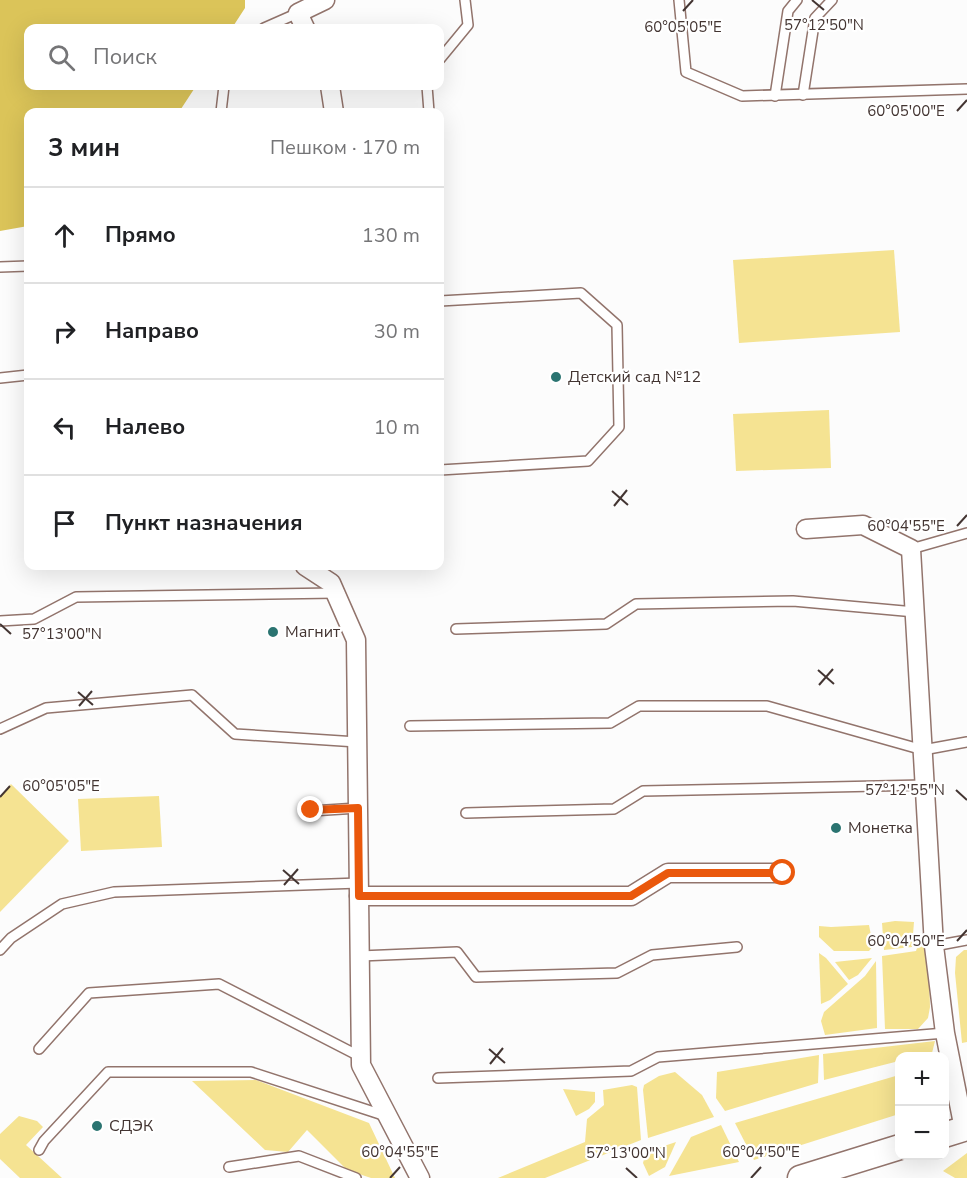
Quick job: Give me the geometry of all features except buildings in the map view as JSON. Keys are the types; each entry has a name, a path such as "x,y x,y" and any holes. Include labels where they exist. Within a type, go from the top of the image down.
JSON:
{"main road":[{"path":"800,1178 895,1149"}],"street":[{"path":"302,21 325,0"},
{"path":"331,90 333,108"},
{"path":"806,528 863,525 911,549 934,946 959,1131"},
{"path":"311,570 331,583 356,640 362,1065 420,1178"},
{"path":"359,890 631,896 668,873 783,873"}],"lane":[{"path":"444,54 468,25 465,0"},
{"path":"679,0 686,72 742,96 967,89"},
{"path":"774,96 788,11 797,0"},
{"path":"803,95 814,18 832,0"},
{"path":"286,24 302,21"},
{"path":"221,108 224,90"},
{"path":"427,90 429,108"},
{"path":"0,267 24,266"},
{"path":"444,301 581,292 617,325 619,427 588,461 444,470"},
{"path":"0,378 24,375"},
{"path":"911,549 967,534"},
{"path":"0,621 34,619 76,597 335,592"},
{"path":"456,629 606,624 636,604 792,601 915,612"},
{"path":"0,729 46,708 192,695 236,734 357,742"},
{"path":"410,726 610,723 639,706 767,706 923,750 967,741"},
{"path":"466,813 614,809 643,791 924,785"},
{"path":"311,810 358,808"},
{"path":"0,950 11,938 62,904 114,892 359,890"},
{"path":"934,946 967,940"},
{"path":"360,956 457,952 476,977 617,973 652,955 737,947"},
{"path":"39,1050 89,993 219,984 361,1057"},
{"path":"438,1078 631,1071 658,1057 945,1033"},
{"path":"39,1150 44,1141 108,1072 251,1072 388,1117"},
{"path":"230,1167 299,1156 356,1178"}],"shaded area":[{"path":"0,0 245,0 245,8 235,24 24,24 24,90 193,90 182,108 24,108 24,227 0,231"},
{"path":"894,250 900,332 739,343 733,260"},
{"path":"829,410 831,468 736,471 733,414"},
{"path":"11,784 69,841 0,912 0,797"},
{"path":"159,796 162,847 81,851 78,799"},
{"path":"914,922 912,947 884,950 882,923"},
{"path":"869,925 873,946 869,951 834,951 819,937 819,926"},
{"path":"928,938 930,1007 928,1018 918,1029 885,1029 882,956 916,951 920,939"},
{"path":"967,950 967,1042 962,1043 955,973 956,957"},
{"path":"819,953 848,984 830,1000 821,1004"},
{"path":"872,958 858,975 849,980 835,962"},
{"path":"876,961 877,1028 825,1035 821,1021 824,1012 865,976"},
{"path":"935,1041 932,1052 895,1052 895,1062 824,1080 823,1054"},
{"path":"819,1055 818,1083 725,1111 716,1098 717,1072"},
{"path":"675,1072 702,1095 714,1117 648,1138 644,1085 659,1076"},
{"path":"895,1076 895,1115 754,1160 735,1123"},
{"path":"256,1080 369,1123 395,1178 371,1178 347,1170 307,1130 288,1152 265,1150 192,1081"},
{"path":"632,1085 637,1087 641,1140 545,1178 498,1178 585,1142 587,1119 604,1105 603,1090"},
{"path":"563,1089 595,1092 595,1102 589,1109 576,1116"},
{"path":"19,1116 37,1121 43,1127 26,1145 62,1178 20,1178 0,1159 0,1134"},
{"path":"721,1125 739,1162 669,1176 691,1137"},
{"path":"676,1142 665,1167 649,1176 643,1163 646,1152"},
{"path":"967,1153 967,1178 955,1178 943,1171"}],"place":[{"name":"Детский сад №12","path":"556,377"},
{"name":"Магнит","path":"273,632"},
{"name":"Монетка","path":"836,828"},
{"name":"СДЭК","path":"97,1126"}],"route":[{"path":"311,810 358,808 359,896 631,896 668,873 783,873"}]}
